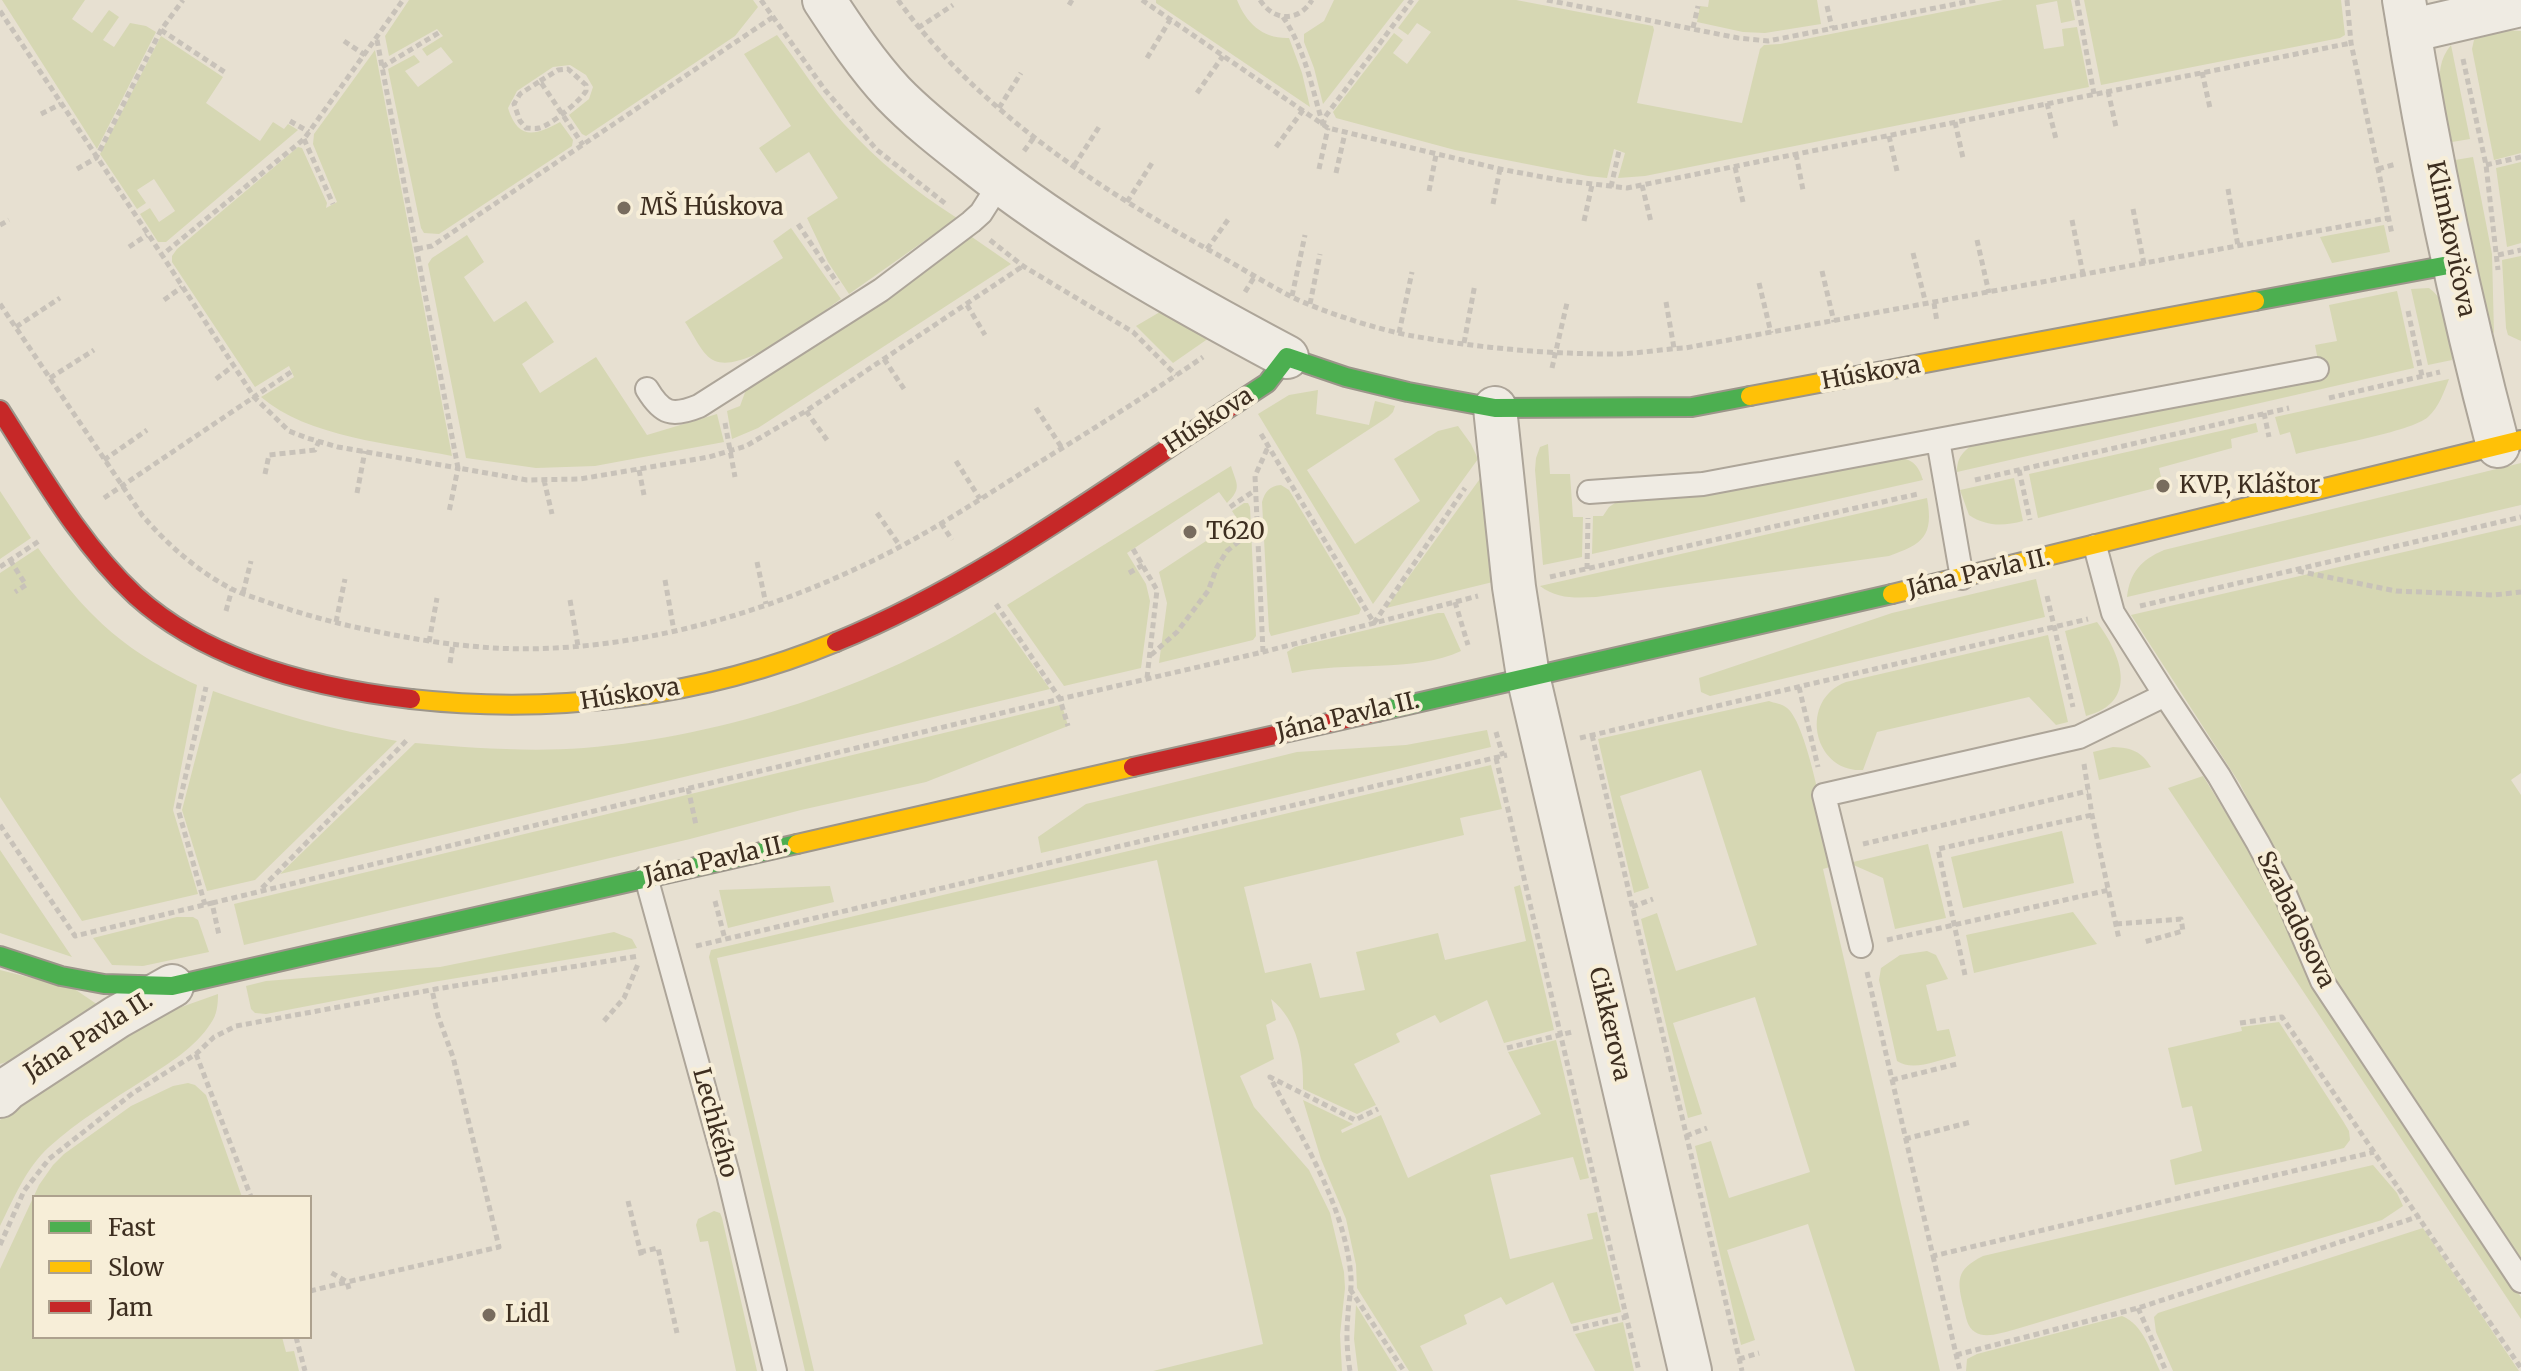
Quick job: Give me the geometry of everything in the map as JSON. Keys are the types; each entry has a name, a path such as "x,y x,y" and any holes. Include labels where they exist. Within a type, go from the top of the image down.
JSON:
{"street":[{"name":"Húskova","path":"824,0 849,39 893,93 940,135 1000,183 1128,269 1215,341 1287,357 1346,377 1408,392 1495,408 1692,407 2454,264"},
{"name":"Klimkovičova","path":"2510,443 2476,363 2406,16 2454,20 2521,5"},
{"name":"Húskova","path":"0,410 71,520 100,557 136,596 190,636 250,664 374,695 504,707 558,706 634,697 704,683 801,655 880,622 974,573 1236,404 1267,383 1287,357"},
{"name":"Cikkerova","path":"1495,408 1514,587 1528,676 1690,1371"},
{"name":"Jána Pavla II.","path":"0,956 61,976 104,984 172,986 1962,578 2510,443"},
{"name":"Jána Pavla II.","path":"2,1091 117,1017 172,986"}],"lane":[{"path":"647,389 662,409 673,413 685,412 747,377 881,290 971,222 981,213 1000,183"},
{"path":"1589,492 1703,484 2317,369"},
{"path":"1938,440 1962,578"},
{"name":"Szabadosova","path":"2095,546 2113,613 2219,776 2258,843 2285,894 2322,981 2521,1281"},
{"path":"1861,946 1824,795 2079,737 2165,695"},
{"name":"Lechkého","path":"646,877 728,1174 775,1371"}],"path":[{"path":"77,169 96,158 161,30 183,0"},
{"path":"162,255 304,139 402,3 392,0"},
{"path":"898,0 918,28 965,79 1074,166 1127,202 1292,296 1399,333 1497,349 1616,354 1674,349 1834,322 2388,218 2351,43 2347,0"},
{"path":"1260,0 1265,8 1283,17 1290,27 1305,61 1326,127"},
{"path":"1283,17 1300,14 1312,0"},
{"path":"1319,169 1325,117 1412,0"},
{"path":"1547,0 1738,38 1768,41 1976,0"},
{"path":"1600,11 1603,0"},
{"path":"1923,0 1924,10"},
{"path":"2077,0 2094,94"},
{"path":"1145,1 1326,127 1500,169 1627,188 2351,43"},
{"path":"918,28 953,5"},
{"path":"1693,28 1698,6"},
{"path":"1827,6 1832,28"},
{"path":"0,11 254,397 289,431 319,441 527,480 580,479 709,457 746,446 806,411 1023,266"},
{"path":"417,249 432,246 773,17"},
{"path":"1147,58 1170,20"},
{"path":"2454,20 2486,165 2498,255 2498,285"},
{"path":"0,29 8,24"},
{"path":"161,30 226,73"},
{"path":"382,67 440,32"},
{"path":"377,40 458,468 449,512"},
{"path":"344,41 365,55"},
{"path":"1197,93 1223,56"},
{"path":"568,69 586,85 586,91 584,96 540,128 526,128 514,104 520,94 540,81 558,70 568,69"},
{"path":"2202,72 2210,108"},
{"path":"999,108 1021,73"},
{"path":"540,81 583,145"},
{"path":"2108,91 2116,127"},
{"path":"2047,103 2056,139"},
{"path":"41,114 61,104"},
{"path":"1276,147 1303,110"},
{"path":"290,121 309,132"},
{"path":"1955,122 1963,158"},
{"path":"1074,166 1099,127"},
{"path":"1336,173 1345,133"},
{"path":"1889,136 1897,171"},
{"path":"304,139 333,204"},
{"path":"1611,187 1619,151"},
{"path":"1796,154 1803,190"},
{"path":"1429,191 1436,155"},
{"path":"2486,165 2521,157"},
{"path":"1127,202 1152,163"},
{"path":"1735,167 1743,202"},
{"path":"1493,204 1500,169"},
{"path":"1584,221 1592,185"},
{"path":"1642,185 1651,222"},
{"path":"2228,189 2238,246"},
{"path":"2133,209 2144,264"},
{"path":"1207,249 1230,217"},
{"path":"0,225 9,220"},
{"path":"2072,220 2083,275"},
{"path":"798,224 854,308"},
{"path":"129,247 147,235"},
{"path":"1292,296 1305,235"},
{"path":"1977,240 1989,293"},
{"path":"2498,255 2521,250"},
{"path":"1913,253 1926,304"},
{"path":"1310,304 1320,254"},
{"path":"1822,271 1834,322"},
{"path":"1399,333 1412,272"},
{"path":"0,304 122,487 163,539 195,566 232,589 336,622 429,642 517,648 578,646 674,631 730,617 809,589 900,546 1062,448 1215,341 1255,276"},
{"path":"1759,283 1771,333"},
{"path":"1464,343 1475,284"},
{"path":"164,300 182,287"},
{"path":"16,327 60,298"},
{"path":"1666,302 1674,349"},
{"path":"1557,352 1567,303"},
{"path":"967,305 985,335"},
{"path":"1215,341 1236,404 1268,446 1374,623"},
{"path":"50,378 94,350"},
{"path":"884,359 904,389"},
{"path":"216,379 233,366"},
{"path":"122,487 291,372"},
{"path":"2321,400 2422,376"},
{"path":"0,825 75,936 1263,652 1587,569 2292,407"},
{"path":"1036,408 1062,448"},
{"path":"806,411 827,440"},
{"path":"2264,413 2269,437"},
{"path":"104,460 147,430"},
{"path":"265,474 269,455 315,450 319,441"},
{"path":"1263,652 1254,491 1255,476 1268,446"},
{"path":"730,450 735,477"},
{"path":"357,493 365,451"},
{"path":"956,461 980,499"},
{"path":"1374,623 1478,468 1501,464"},
{"path":"639,470 644,495"},
{"path":"2019,470 2079,737 2119,939"},
{"path":"543,479 552,514"},
{"path":"1230,507 1254,491"},
{"path":"1587,569 1589,492"},
{"path":"877,513 900,546"},
{"path":"668,952 2521,517"},
{"path":"941,523 1060,699 1068,726"},
{"path":"1151,655 1177,632 1208,591 1227,551 1257,527"},
{"path":"1133,549 1157,590 1147,678"},
{"path":"10,560 26,585 15,592"},
{"path":"243,593 251,561"},
{"path":"757,562 766,604"},
{"path":"1129,573 1143,565"},
{"path":"2293,571 2396,591 2494,595 2521,592"},
{"path":"336,622 345,579"},
{"path":"665,580 674,631"},
{"path":"429,642 437,598"},
{"path":"570,600 578,646"},
{"path":"1455,602 1468,645"},
{"path":"260,891 443,703 453,644"},
{"path":"1799,687 1824,795"},
{"path":"203,699 178,809 209,904 227,973 236,1026"},
{"path":"1496,732 1560,1035 1639,1371"},
{"path":"1592,735 1742,1371"},
{"path":"1838,850 2088,791"},
{"path":"1965,975 1938,849 2092,815"},
{"path":"1960,1371 1861,946 2109,890"},
{"path":"1632,907 1653,899"},
{"path":"2116,924 2181,919 2183,931 2144,942"},
{"path":"0,1245 24,1191 49,1159 133,1093 196,1054 214,1037 236,1026 641,956 624,998 604,1021"},
{"path":"312,1291 348,1285 499,1247 453,1057 432,990"},
{"path":"2240,1023 2282,1017 2521,1368"},
{"path":"1507,1048 1560,1035"},
{"path":"196,1054 250,1195"},
{"path":"1892,1080 1957,1064"},
{"path":"1350,1371 1347,1348 1351,1280 1345,1243 1336,1212 1308,1150 1270,1077 1355,1120 1378,1109"},
{"path":"1905,1139 1971,1122"},
{"path":"1686,1136 1707,1128"},
{"path":"1933,1256 2374,1152"},
{"path":"628,1201 641,1255 658,1248 677,1333"},
{"path":"1956,1355 2138,1308 2420,1216"},
{"path":"330,1272 348,1285"},
{"path":"1350,1289 1404,1371"},
{"path":"2138,1308 2166,1371"},
{"path":"1573,1329 1626,1317"},
{"path":"297,1339 305,1371"},
{"path":"1739,1359 1759,1353"}],"green space":[{"path":"2,0 85,0 72,19 92,33 109,10 119,17 103,40 114,47 130,23 156,32 97,149"},
{"path":"409,0 753,0 758,7 735,36 586,136 569,115 589,99 593,87 586,75 570,65 553,67 517,91 508,108 517,126 535,132 560,122 573,140 572,146 439,234 424,233 421,228 388,69 414,55 420,62 405,71 418,87 453,62 441,47 427,56 422,49 443,36 437,29 389,56 385,36"},
{"path":"1156,0 1237,0 1245,16 1257,28 1271,36 1289,38 1310,107 1156,3"},
{"path":"1334,0 1404,0 1323,104 1304,34 1324,21"},
{"path":"1419,0 1516,0 1653,26 1637,103 1742,123 1760,49 1764,45 2003,0 2071,0 2075,20 2061,23 2057,1 2036,5 2044,49 2064,46 2062,29 2077,27 2089,87 1645,176 1618,178 1625,153 1614,149 1607,178 1588,176 1455,150 1336,118 1333,112 1394,33 1403,40 1393,53 1407,64 1431,32 1417,23 1408,35 1398,28"},
{"path":"1709,0 1817,0 1821,24 1765,33 1743,32 1697,22 1700,6 1708,7"},
{"path":"2084,0 2341,0 2345,35 2101,85"},
{"path":"2521,31 2521,153 2494,160 2472,49 2474,40 2482,34"},
{"path":"777,35 857,138 897,175 957,218 849,294 828,262 807,218 838,198 809,152 776,173 759,148 791,126 744,54"},
{"path":"161,36 223,77 206,103 260,141 273,122 284,129 288,124 298,130 166,242 158,242 140,214 150,208 159,222 175,211 154,179 137,190 146,203 137,209 100,154"},
{"path":"2451,45 2470,139 2452,142 2440,79 2444,56"},
{"path":"375,50 452,456 352,437 280,411 261,397 294,377 289,366 255,387 172,262 177,249 298,147 302,148 327,203 326,208 337,202 313,144 314,134"},
{"path":"2473,157 2492,254 2494,334 2486,317 2455,160"},
{"path":"2521,162 2521,243 2507,247 2496,168"},
{"path":"2384,225 2390,252 2332,263 2320,237"},
{"path":"791,228 841,299 762,351 728,363 715,361 702,349 685,322 783,258 773,241"},
{"path":"467,235 484,262 464,277 494,322 526,301 554,342 522,364 540,393 596,357 647,435 717,414 724,442 595,466 536,468 466,458 428,264 432,258"},
{"path":"969,235 1011,264 758,428 732,439 727,411 740,406 747,387"},
{"path":"2521,256 2521,341 2508,335 2506,328 2502,260"},
{"path":"2429,288 2446,311 2451,330 2452,360 2428,365 2411,289"},
{"path":"2397,291 2414,368 1957,472 1962,454 1976,442 2321,376 2315,345 2337,341 2329,305"},
{"path":"1165,309 1209,338 1173,363 1136,326"},
{"path":"2449,379 2435,409 2419,423 2296,454 2290,432 2280,435 2275,417"},
{"path":"1318,390 1316,414 1369,425 1375,401 1395,406 1388,417 1307,470 1355,544 1420,501 1394,459 1438,431 1458,426 1478,459 1373,604 1258,414 1289,395"},
{"path":"2256,423 2258,432 2231,439 2232,448 2159,468 2163,486 2038,518 2029,474"},
{"path":"1548,444 1550,474 1570,474 1573,517 1583,517 1582,557 1543,565 1535,470 1540,447"},
{"path":"1896,457 1914,463 1923,480 1592,554 1593,516 1603,516 1618,501"},
{"path":"2521,463 2521,505 2127,597 2138,568 2164,550"},
{"path":"1231,466 1237,486 1227,503 1219,492 1127,553 1146,584 1150,601 1141,668 1064,686 1007,605"},
{"path":"1482,476 1497,581 1386,608"},
{"path":"2014,478 2023,521 1996,524 1982,522 1969,515 1960,490"},
{"path":"1281,485 1289,490 1361,609 1359,614 1271,636 1262,502 1268,490"},
{"path":"0,491 31,538 0,559"},
{"path":"1927,498 1929,521 1923,537 1889,556 1596,597 1560,595 1540,586"},
{"path":"1244,503 1250,507 1256,636 1253,640 1159,663 1167,603 1159,572 1238,520 1232,511"},
{"path":"2521,525 2521,773 2511,780 2521,795 2521,1267 2323,968 2289,883 2240,784 2131,615"},
{"path":"38,548 73,593 107,628 147,658 197,685 173,810 198,894 82,921 0,797 0,573"},
{"path":"2036,579 2045,617 1710,696 1701,692 1699,678 1892,613"},
{"path":"995,612 1050,689 280,874 415,743 500,749 563,749 638,742 691,732 798,704 850,685 949,639"},
{"path":"1444,613 1461,651 1422,662 1292,673 1287,652 1295,647"},
{"path":"2097,622 2118,662 2120,689 2114,700 2103,709 2086,716 2065,631"},
{"path":"2048,635 2068,722 2056,725 2029,697 1877,732 1863,770 1846,768 1832,760 1823,748 1817,719 1821,704 1831,691 1846,682"},
{"path":"213,691 304,720 397,741 255,880 207,891 182,810"},
{"path":"1769,701 1785,707 1795,718 1816,782 1833,866 1823,869 1940,1371 1855,1371 1808,1224 1727,1250 1755,1340 1741,1345 1695,1146 1711,1141 1729,1198 1810,1172 1755,997 1673,1023 1702,1114 1688,1118 1641,919 1657,913 1676,971 1757,945 1701,770 1620,796 1649,888 1634,893 1598,739"},
{"path":"1062,705 1068,726 926,782 244,945 234,904"},
{"path":"1487,730 1491,747 1041,853 1038,837 1086,804 1297,752 1406,745"},
{"path":"2113,747 2135,751 2151,767 2099,780 2093,752"},
{"path":"1491,765 1502,809 1460,818 1464,835 1244,887 1265,973 1311,963 1320,998 1365,990 1356,952 1438,933 1445,960 1526,941 1514,887 1520,885 1554,1030 1504,1043 1487,1000 1440,1023 1435,1015 1397,1033 1400,1042 1354,1064 1376,1105 1357,1114 1303,1089 1298,1040 1288,1018 1271,999 1276,1020 1266,1025 1274,1059 1240,1076 1254,1107 1309,1170 1330,1213 1344,1272 1340,1335 1342,1371 1153,1371 1263,1344 1157,860 717,958 814,1371 805,1371 709,957 711,950"},
{"path":"2203,776 2278,897 2420,1145 2521,1297 2521,1319 2168,788"},
{"path":"2062,831 2074,883 1963,908 1951,857"},
{"path":"1928,844 1946,918 1895,929 1883,878 1849,863"},
{"path":"0,850 72,957 0,933"},
{"path":"830,886 834,902 728,928 719,890"},
{"path":"2073,912 2097,944 1974,973 1966,935"},
{"path":"177,917 198,920 209,952 143,966 112,965 93,938"},
{"path":"614,932 632,939 637,948 266,1014 255,1013 251,1009 246,986 266,981 440,967"},
{"path":"1927,951 1936,955 1948,979 1926,985 1937,1031 1949,1029 1956,1056 1926,1064 1903,1064 1897,1061 1879,980 1881,968 1900,955"},
{"path":"0,970 73,988 104,1009 13,1060 0,1064"},
{"path":"218,994 213,1020 189,1047 83,1120 41,1155 21,1184 0,1226 0,1120 25,1097 156,1016"},
{"path":"2279,1022 2343,1121 2350,1140 2344,1148 2175,1185 2170,1160 2202,1151 2192,1106 2182,1108 2168,1048 2242,1031 2241,1027"},
{"path":"1556,1040 1589,1178 1580,1180 1573,1157 1490,1175 1510,1259 1593,1239 1587,1214 1597,1212 1621,1312 1571,1324 1553,1282 1506,1305 1501,1297 1464,1315 1467,1324 1420,1346 1433,1371 1409,1371 1357,1288 1356,1265 1346,1219 1321,1159 1303,1100 1353,1124 1341,1130 1342,1133 1381,1115 1408,1178 1541,1114 1508,1052"},
{"path":"188,1083 206,1095 241,1195 34,1195 53,1165 64,1154 131,1106 173,1086"},
{"path":"2373,1165 2397,1193 2403,1206 2382,1220 2003,1333 1979,1334 1967,1322 1960,1277 1967,1266 1983,1256"},
{"path":"32,1200 32,1339 283,1339 286,1352 294,1351 299,1371 0,1371 0,1269"},
{"path":"714,1211 720,1213 722,1218 757,1371 736,1371 708,1241 700,1242 696,1225 698,1219"},
{"path":"2423,1228 2519,1371 2173,1371 2156,1332 2154,1317 2158,1313"},
{"path":"1356,1305 1397,1371 1358,1371 1354,1339"},
{"path":"2122,1316 2141,1332 2160,1371 1966,1371 1967,1359 1977,1354"},
{"path":"1623,1322 1634,1371 1595,1371 1575,1334"}],"traffic: fast":[{"path":"2255,301 2454,264"},
{"path":"1235,404 1267,383 1287,357 1346,377 1495,408 1692,407 1750,396"},
{"path":"1377,712 1892,594"},
{"path":"0,956 61,976 104,984 172,986 797,844"}],"traffic: slow":[{"path":"1750,396 2255,301"},
{"path":"1892,594 2521,440"},
{"path":"411,699 519,705 627,697 734,676 836,642"},
{"path":"797,844 1133,767"}],"traffic: jam":[{"path":"836,642 941,592 992,563 1235,404"},
{"path":"0,410 62,508 97,554 136,596 165,619 230,655 265,668 338,688 411,699"},
{"path":"1133,767 1377,712"}],"place":[{"name":"MŠ Húskova","path":"624,208"},
{"name":"KVP, Kláštor","path":"2163,486"},
{"name":"T620","path":"1190,532"},
{"name":"Lidl","path":"489,1315"}]}
